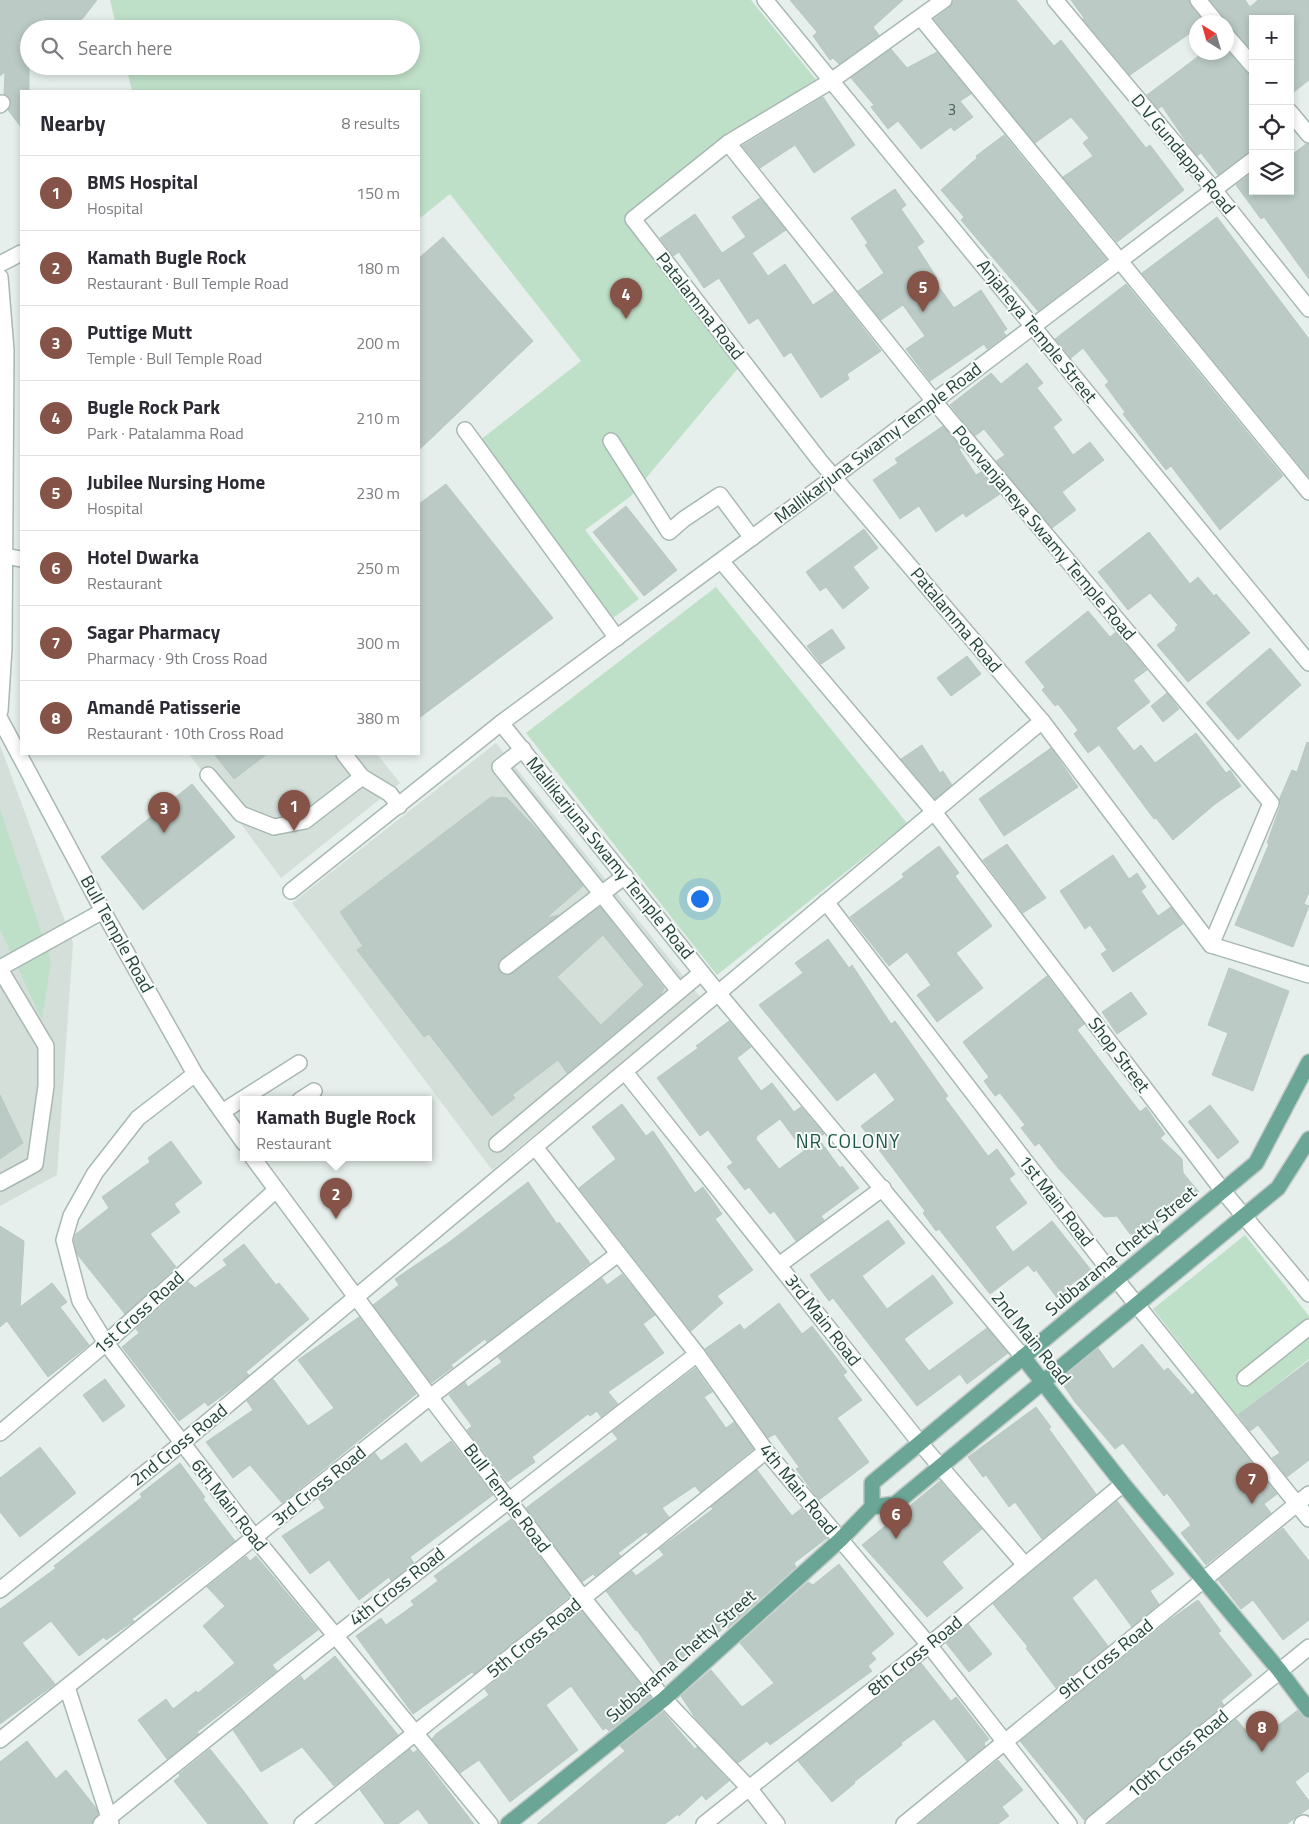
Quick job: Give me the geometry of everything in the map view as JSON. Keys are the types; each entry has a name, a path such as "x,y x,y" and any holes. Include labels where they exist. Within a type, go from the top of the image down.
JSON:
{"main road":[{"name":"Subbarama Chetty Street","path":"508,1824 664,1699 840,1540 872,1507 872,1482 1256,1163 1309,1062"},
{"path":"872,1507 895,1504 1278,1188 1309,1139"},
{"name":"2nd Main Road","path":"1023,1357 1124,1484 1279,1670 1309,1710"}],"street":[{"name":"Anjaheya Temple Street","path":"765,0 1309,663"},
{"path":"728,143 831,80 944,0"},
{"name":"D V Gundappa Road","path":"1055,0 1214,190 1309,310"},
{"path":"1198,0 1210,15"},
{"path":"921,18 1309,492"},
{"path":"1234,44 1249,61"},
{"path":"1294,117 1302,127"},
{"name":"Patalamma Road","path":"728,143 632,219 834,477 1042,721 1211,945"},
{"name":"Poorvanjaneya Swamy Temple Road","path":"728,143 933,400 1271,803 1211,945"},
{"name":"Mallikarjuna Swamy Temple Road","path":"291,891 502,722 834,477 933,400 1249,163"},
{"path":"0,264 20,254"},
{"path":"0,277 3,352 5,556 4,648 0,711"},
{"path":"465,430 617,638"},
{"path":"611,441 669,532 684,519 720,496 752,538"},
{"path":"5,556 20,559"},
{"name":"Shop Street","path":"721,561 934,812 1223,1191 1309,1294"},
{"name":"Bull Temple Road","path":"0,719 103,911 196,1074 240,1136"},
{"name":"2nd Cross Road","path":"0,1590 181,1444 1042,721"},
{"name":"Mallikarjuna Swamy Temple Road","path":"502,722 718,994"},
{"path":"523,749 500,767 679,991"},
{"path":"345,755 362,777 390,794 399,806"},
{"path":"208,775 241,814 274,827 305,821 362,777"},
{"path":"506,966 625,876"},
{"name":"1st Main Road","path":"826,902 1116,1279 1309,1519"},
{"path":"0,1183 35,1164 46,1086 46,1046 0,968 103,911"},
{"path":"1211,945 1309,975"},
{"path":"497,1144 701,973"},
{"name":"2nd Main Road","path":"718,994 883,1188 1023,1357"},
{"path":"247,1096 299,1063"},
{"name":"3rd Main Road","path":"625,1072 920,1443 1025,1565"},
{"name":"6th Main Road","path":"196,1074 138,1118 94,1172 70,1216 64,1240 80,1301 106,1343 181,1444 334,1637 490,1824"},
{"path":"306,1096 314,1091"},
{"path":"222,1112 240,1101"},
{"name":"4th Main Road","path":"535,1147 697,1354 766,1451 929,1645 1069,1824"},
{"name":"Bull Temple Road","path":"256,1161 430,1397 583,1598 664,1699 749,1788 777,1824"},
{"path":"779,1266 883,1188"},
{"name":"1st Cross Road","path":"0,1433 106,1343 276,1190"},
{"name":"3rd Cross Road","path":"0,1740 430,1397 618,1254"},
{"path":"1245,1378 1309,1327"},
{"name":"4th Cross Road","path":"107,1822 334,1637 697,1354"},
{"name":"5th Cross Road","path":"302,1824 766,1451"},
{"name":"8th Cross Road","path":"704,1824 929,1645 1124,1484"},
{"name":"9th Cross Road","path":"904,1824 1309,1494"},
{"name":"10th Cross Road","path":"1093,1824 1309,1647"},
{"path":"67,1687 107,1822"}],"shaded area":[{"path":"496,743 701,998 492,1170 292,903"},
{"path":"0,745 73,943 57,1175 0,1206"},
{"path":"190,755 378,755 400,783 281,878"}],"green space":[{"path":"110,0 751,0 818,82 723,138 625,220 740,366 631,496 585,530 639,599 606,623 474,445 581,361 450,194 420,218 420,90 132,90 128,75 420,75 420,20 115,20"},
{"path":"716,587 907,823 717,975 526,733"},
{"path":"0,809 51,961 42,1020 0,929"},
{"path":"1245,1235 1309,1316 1309,1359 1237,1416 1153,1309"}],"building":[{"path":"0,0 97,0 80,20 20,20 20,75 29,75 29,90 20,90 20,126 8,110 11,101 4,94 5,72 0,76"},
{"path":"790,0 903,0 873,27 879,35 839,64 833,58 830,60 813,36 817,32"},
{"path":"954,0 1016,0 1054,46 1061,40 1146,148 1150,145 1184,190 1117,242 1063,177 1093,156 1083,143 1089,138 1071,117 1035,143 934,19 949,8"},
{"path":"1071,0 1189,0 1198,15 1189,15 1189,34 1130,75"},
{"path":"1210,0 1245,0 1250,7 1258,0 1309,0 1309,80 1294,92 1294,15 1249,15 1249,47 1234,31 1234,15 1222,15"},
{"path":"891,49 907,68 937,52 971,94 960,101 973,117 954,131 951,127 921,149 898,121 888,129 871,107 874,105 851,78"},
{"path":"1234,58 1249,74 1249,154 1218,175 1201,153 1197,156 1162,106 1158,109 1147,95 1193,60 1234,60"},
{"path":"823,97 855,145 814,173 795,145 760,168 742,146"},
{"path":"1004,135 1106,259 1038,311 961,220 964,217 941,190 977,158 976,156"},
{"path":"1306,144 1309,144 1309,279 1264,217 1261,219 1236,185 1249,175 1249,195 1294,195 1294,153"},
{"path":"895,189 906,205 901,209 924,242 917,247 937,278 934,280 954,308 981,290 1007,329 1003,332 1006,335 987,349 984,344 930,381 906,349 925,336 903,305 881,320 858,291 884,273 865,245 868,243 851,218"},
{"path":"760,198 786,230 752,253 768,276 785,264 813,305 834,291 881,351 847,374 849,379 821,398 791,352 784,357 758,318 749,324 719,278 704,288 679,252 673,256 660,238 695,214 722,253 746,237 732,217"},
{"path":"1217,217 1309,339 1309,477 1142,273"},
{"path":"443,237 533,341 420,449 420,257"},
{"path":"1126,284 1283,476 1220,530 1171,466 1166,470 1123,414 1125,412 1105,385 1109,382 1083,348 1071,358 1055,339"},
{"path":"1027,363 1043,383 1037,388 1062,420 1053,427 1073,455 1090,442 1104,460 1062,492 1076,510 1052,528 996,461 1005,455 984,429 975,436 950,405 991,373 1001,384"},
{"path":"943,426 961,448 959,449 976,475 981,472 1000,494 966,517 963,513 936,532 919,506 900,519 873,480 898,463 895,459"},
{"path":"446,484 553,618 420,717 420,503"},
{"path":"626,506 677,570 644,596 593,532"},
{"path":"864,529 878,548 853,567 869,588 843,609 826,587 820,591 806,572"},
{"path":"1149,532 1190,584 1198,577 1214,596 1216,594 1250,633 1188,682 1157,645 1176,630 1175,628 1178,625 1150,593 1128,610 1098,572"},
{"path":"1088,611 1110,637 1116,632 1147,670 1133,680 1150,702 1116,728 1134,751 1141,745 1155,763 1196,733 1226,773 1230,770 1241,786 1215,804 1173,840 1156,818 1154,819 1099,745 1088,753 1074,734 1078,730 1058,704 1055,706 1042,690 1045,687 1025,662"},
{"path":"832,629 845,648 821,664 807,646"},
{"path":"1270,648 1301,685 1238,740 1206,703"},
{"path":"967,656 981,674 951,696 937,678"},
{"path":"1167,693 1179,709 1163,722 1151,706"},
{"path":"1307,742 1309,743 1309,892 1304,904 1309,906 1293,947 1235,925 1269,844 1267,843 1281,804 1279,800 1292,770 1297,772"},
{"path":"922,745 940,773 943,771 952,785 935,799 901,759"},
{"path":"1051,748 1078,787 1004,836 979,799"},
{"path":"215,755 266,755 234,779"},
{"path":"192,784 235,837 143,910 101,857"},
{"path":"491,797 507,798 545,838 583,886 546,918 559,915 501,959 498,967 500,972 508,975 513,973 600,907 664,988 661,994 567,1073 558,1060 512,1095 515,1098 492,1116 429,1034 424,1037 357,950 363,946 340,912","holes":["603,935 644,985 601,1025 557,977"]},
{"path":"1007,844 1046,898 1023,913 983,860"},
{"path":"939,846 959,873 955,876 992,926 956,953 983,988 937,1022 917,995 931,985 907,952 889,966 850,917 904,877 902,874"},
{"path":"1113,855 1129,879 1137,873 1146,887 1141,891 1158,916 1171,907 1183,924 1113,972 1101,954 1107,950 1090,925 1085,929 1060,891"},
{"path":"828,939 849,968 852,965 891,1024 895,1021 948,1096 945,1098 988,1156 997,1149 1015,1174 1009,1179 1027,1203 995,1227 1013,1252 1052,1221 1091,1270 1069,1286 1070,1288 1057,1298 1036,1270 1034,1272 1028,1265 990,1294 939,1229 936,1231 923,1213 925,1211 861,1126 895,1100 875,1072 837,1101 759,1005 803,973 795,963"},
{"path":"1229,968 1289,991 1253,1091 1212,1075 1228,1033 1208,1025"},
{"path":"1047,976 1084,1024 1077,1030 1140,1112 1146,1107 1165,1134 1160,1138 1182,1159 1183,1173 1199,1192 1141,1234 1130,1234 1117,1216 1104,1217 1059,1169 1039,1143 1035,1146 1021,1128 1025,1125 1000,1093 995,1096 984,1081 989,1077 963,1042"},
{"path":"1131,992 1147,1014 1117,1034 1102,1012"},
{"path":"729,1021 751,1047 737,1058 761,1091 772,1083 794,1112 801,1107 824,1134 818,1138 840,1168 842,1166 859,1188 821,1216 824,1220 796,1241 774,1211 770,1214 749,1187 745,1190 727,1167 733,1163 708,1130 700,1136 657,1078 698,1048 696,1046","holes":["780,1119 804,1151 779,1169 756,1139 757,1136"]},
{"path":"0,1095 23,1143 0,1159"},
{"path":"622,1104 646,1136 653,1131 695,1193 703,1187 722,1214 715,1219 753,1270 717,1296 723,1303 691,1331 579,1188 616,1159 592,1127"},
{"path":"1210,1105 1239,1142 1218,1159 1188,1122"},
{"path":"171,1141 202,1183 174,1204 180,1212 150,1234 176,1267 125,1314 77,1254 74,1240 76,1234 109,1208 102,1197 150,1162 148,1158"},
{"path":"528,1182 557,1224 559,1222 590,1263 487,1342 485,1339 431,1383 373,1305 399,1285 395,1279 448,1243"},
{"path":"888,1220 905,1243 862,1276 887,1309 933,1275 953,1303 904,1339 929,1371 987,1328 1008,1353 967,1384 960,1374 917,1406 833,1298 829,1301 810,1275"},
{"path":"0,1226 24,1241 20,1307 52,1283 67,1302 60,1307 89,1345 48,1377 7,1321 0,1327"},
{"path":"244,1244 276,1285 279,1283 309,1319 246,1372 249,1375 234,1387 208,1406 205,1402 179,1421 122,1347 139,1333 136,1329 188,1282 195,1288 227,1265 223,1260"},
{"path":"622,1274 655,1315 643,1324 664,1353 608,1392 618,1404 601,1417 597,1411 590,1416 588,1414 532,1457 535,1462 507,1482 467,1430 472,1426 449,1395 465,1382 468,1387 502,1362 498,1357 602,1278 607,1285"},
{"path":"779,1303 802,1334 812,1326 847,1372 843,1375 862,1400 837,1418 869,1462 819,1500 796,1469 799,1467 775,1434 768,1438 705,1349 740,1324 744,1330"},
{"path":"359,1317 416,1394 282,1503 250,1465 233,1478 206,1442 253,1410 247,1401 273,1379 308,1426 334,1408 298,1360"},
{"path":"1142,1344 1164,1371 1168,1368 1192,1395 1195,1392 1277,1494 1264,1504 1271,1513 1206,1565 1181,1533 1191,1525 1167,1493 1164,1496 1123,1443 1115,1449 1075,1402 1060,1380 1098,1348 1113,1369"},
{"path":"1309,1361 1309,1460 1287,1477 1272,1458 1280,1453 1258,1425 1250,1431 1238,1415"},
{"path":"695,1368 712,1392 704,1397 726,1428 734,1422 753,1449 700,1492 695,1486 662,1508 669,1517 648,1534 646,1532 618,1553 621,1556 595,1576 593,1574 582,1582 526,1508 618,1439 612,1432"},
{"path":"105,1379 125,1406 103,1422 83,1395"},
{"path":"1036,1407 1051,1427 1049,1429 1096,1494 1042,1539 1015,1502 1009,1507 986,1475 983,1477 968,1457"},
{"path":"451,1441 493,1495 410,1557 414,1563 391,1581 389,1577 359,1600 329,1560 310,1574 282,1536 325,1508 318,1498 375,1453 381,1461 406,1443 421,1463"},
{"path":"40,1447 76,1493 20,1537 0,1512 0,1478"},
{"path":"180,1463 205,1497 203,1499 235,1541 132,1619 134,1621 106,1640 104,1637 79,1656 51,1621 22,1643 55,1684 0,1724 0,1609 56,1568 54,1566 142,1497 140,1494"},
{"path":"757,1470 792,1516 802,1508 827,1538 794,1563 796,1567 728,1628 727,1626 665,1671 637,1630 606,1591 632,1571 636,1576 664,1555 659,1549 713,1509 711,1507"},
{"path":"940,1481 982,1529 942,1562 963,1588 927,1617 862,1545"},
{"path":"1117,1501 1174,1574 1150,1591 1159,1604 1132,1627 1096,1578 1072,1598 1108,1646 1056,1688 1026,1648 1028,1647 993,1604"},
{"path":"511,1519 570,1596 474,1674 472,1672 413,1714 356,1636 381,1618 386,1625 414,1605 411,1601 438,1581 434,1576"},
{"path":"1283,1528 1309,1561 1309,1620 1283,1640 1253,1600 1241,1609 1218,1580"},
{"path":"246,1556 250,1561 256,1556 318,1630 272,1665 277,1671 197,1732 199,1734 167,1759 138,1720 166,1699 173,1709 196,1691 198,1693 235,1663 203,1626 225,1606 207,1587"},
{"path":"839,1564 894,1634 871,1653 876,1659 868,1666 872,1671 770,1745 767,1741 738,1763 696,1719 681,1696 711,1670 742,1707 774,1683 740,1643 808,1582 813,1585"},
{"path":"1198,1600 1221,1631 1218,1633 1252,1675 1221,1701 1224,1705 1084,1820 1020,1741 1171,1619"},
{"path":"582,1611 651,1698 609,1731 606,1728 603,1730 571,1686 546,1705 578,1750 510,1802 479,1760 460,1773 432,1739 436,1734 489,1695 485,1689"},
{"path":"968,1624 992,1654 969,1672 946,1643"},
{"path":"335,1656 398,1735 334,1786 302,1747 261,1772 233,1730 301,1676 304,1681"},
{"path":"921,1663 951,1701 956,1697 989,1739 984,1743 985,1746 967,1761 934,1719 901,1743 902,1745 854,1782 832,1802 798,1761"},
{"path":"1298,1710 1305,1718 1309,1719 1309,1771 1295,1782 1309,1801 1309,1808 1287,1824 1108,1824 1236,1719 1256,1742"},
{"path":"663,1712 695,1749 697,1747 729,1781 706,1800 702,1795 679,1816 678,1814 665,1824 537,1824 625,1751 620,1746"},
{"path":"27,1741 56,1779 66,1770 96,1808 98,1814 92,1824 0,1824 0,1762"},
{"path":"210,1749 268,1824 208,1824 174,1781 180,1776 179,1774"},
{"path":"410,1749 413,1753 417,1750 474,1824 429,1824 418,1809 398,1824 385,1824 360,1790"},
{"path":"998,1760 1023,1790 1002,1807 1009,1816 998,1824 919,1824"}],"place":[{"name":"Jubilee Nursing Home","path":"923,312"},
{"name":"Bugle Rock Park","path":"626,319"},
{"name":"BMS Hospital","path":"294,831"},
{"name":"Puttige Mutt","path":"164,833"},
{"name":"Kamath Bugle Rock","path":"336,1219"},
{"name":"Sagar Pharmacy","path":"1252,1504"},
{"name":"Hotel Dwarka","path":"896,1539"},
{"name":"Amandé Patisserie","path":"1262,1752"}],"district":[{"name":"NR COLONY","path":"848,1141"}]}
